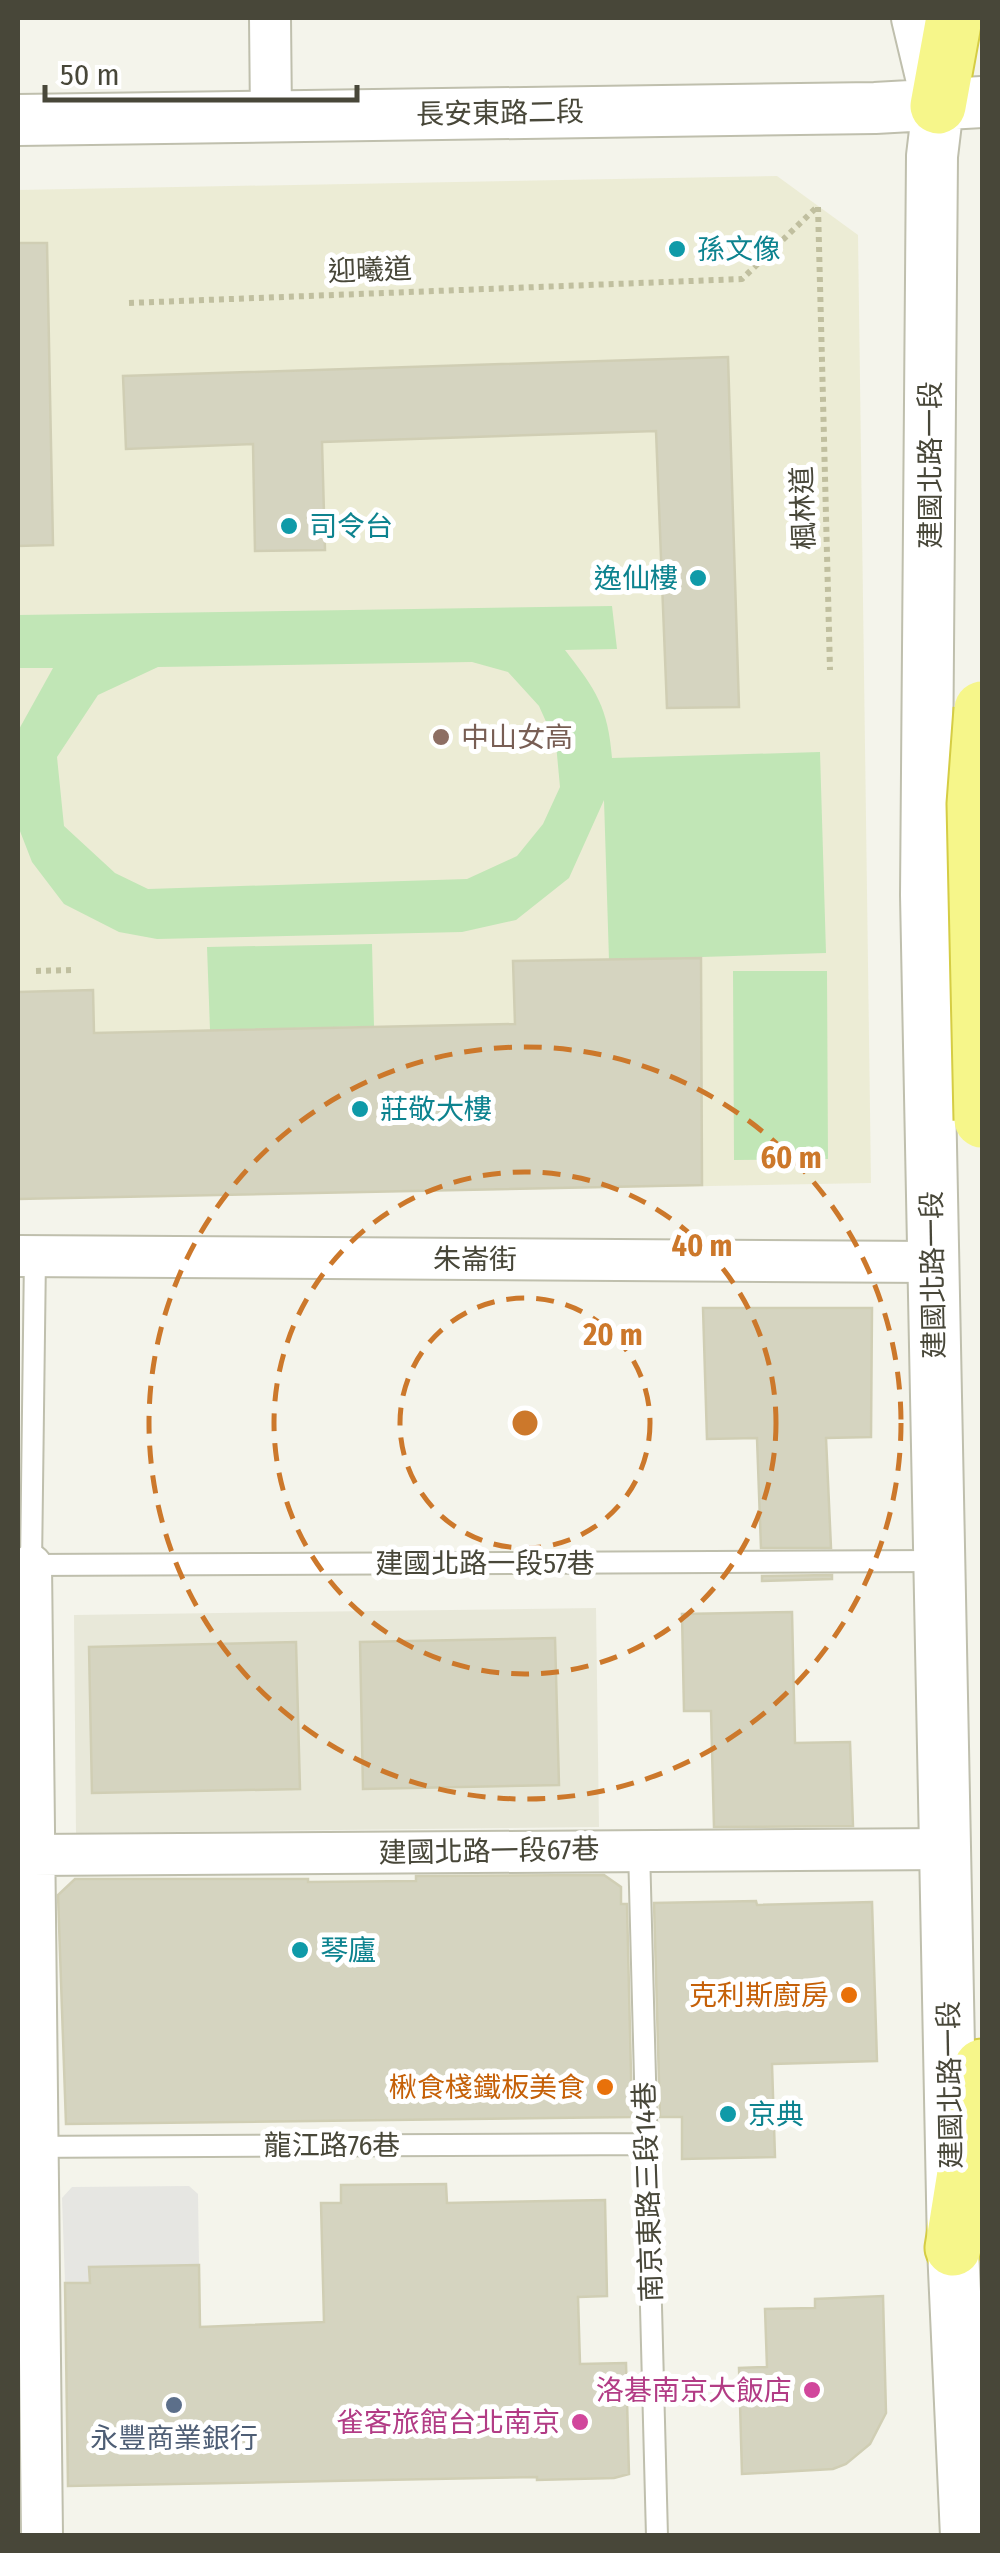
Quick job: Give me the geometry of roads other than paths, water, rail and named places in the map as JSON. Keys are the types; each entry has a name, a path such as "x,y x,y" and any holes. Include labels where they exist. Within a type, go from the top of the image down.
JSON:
{"highway":[{"path":"946,85 954,18"},
{"path":"982,709 975,804 982,1120"},
{"path":"953,2248 982,2068"}],"street":[{"path":"270,18 271,99"},
{"name":"建國北路一段","path":"917,18 946,85 932,156 954,894 932,1262 953,2248 966,2536"},
{"name":"長安東路二段","path":"18,85 271,99"},
{"name":"長安東路二段","path":"18,120 271,99 946,85"},
{"name":"朱崙街","path":"26,1256 932,1262"},
{"path":"31,1564 32,1855 26,2147 42,2536"},
{"name":"建國北路一段67巷","path":"32,1855 946,1849"}],"lane":[{"path":"938,18 946,85"},
{"path":"26,1256 31,1564"},
{"name":"建國北路一段57巷","path":"31,1564 940,1561"},
{"name":"南京東路三段14巷","path":"639,1849 657,2536"},
{"name":"龍江路76巷","path":"26,2147 646,2144"}],"place":[{"name":"孫文像","path":"677,249"},
{"name":"司令台","path":"289,526"},
{"name":"逸仙樓","path":"698,578"},
{"name":"中山女高","path":"441,737"},
{"name":"莊敬大樓","path":"360,1109"},
{"name":"琴廬","path":"300,1950"},
{"name":"克利斯廚房","path":"849,1995"},
{"name":"楸食棧鐵板美食","path":"605,2087"},
{"name":"京典","path":"728,2114"},
{"name":"洛碁南京大飯店","path":"812,2390"},
{"name":"永豐商業銀行","path":"174,2405"},
{"name":"雀客旅館台北南京","path":"580,2422"}]}
